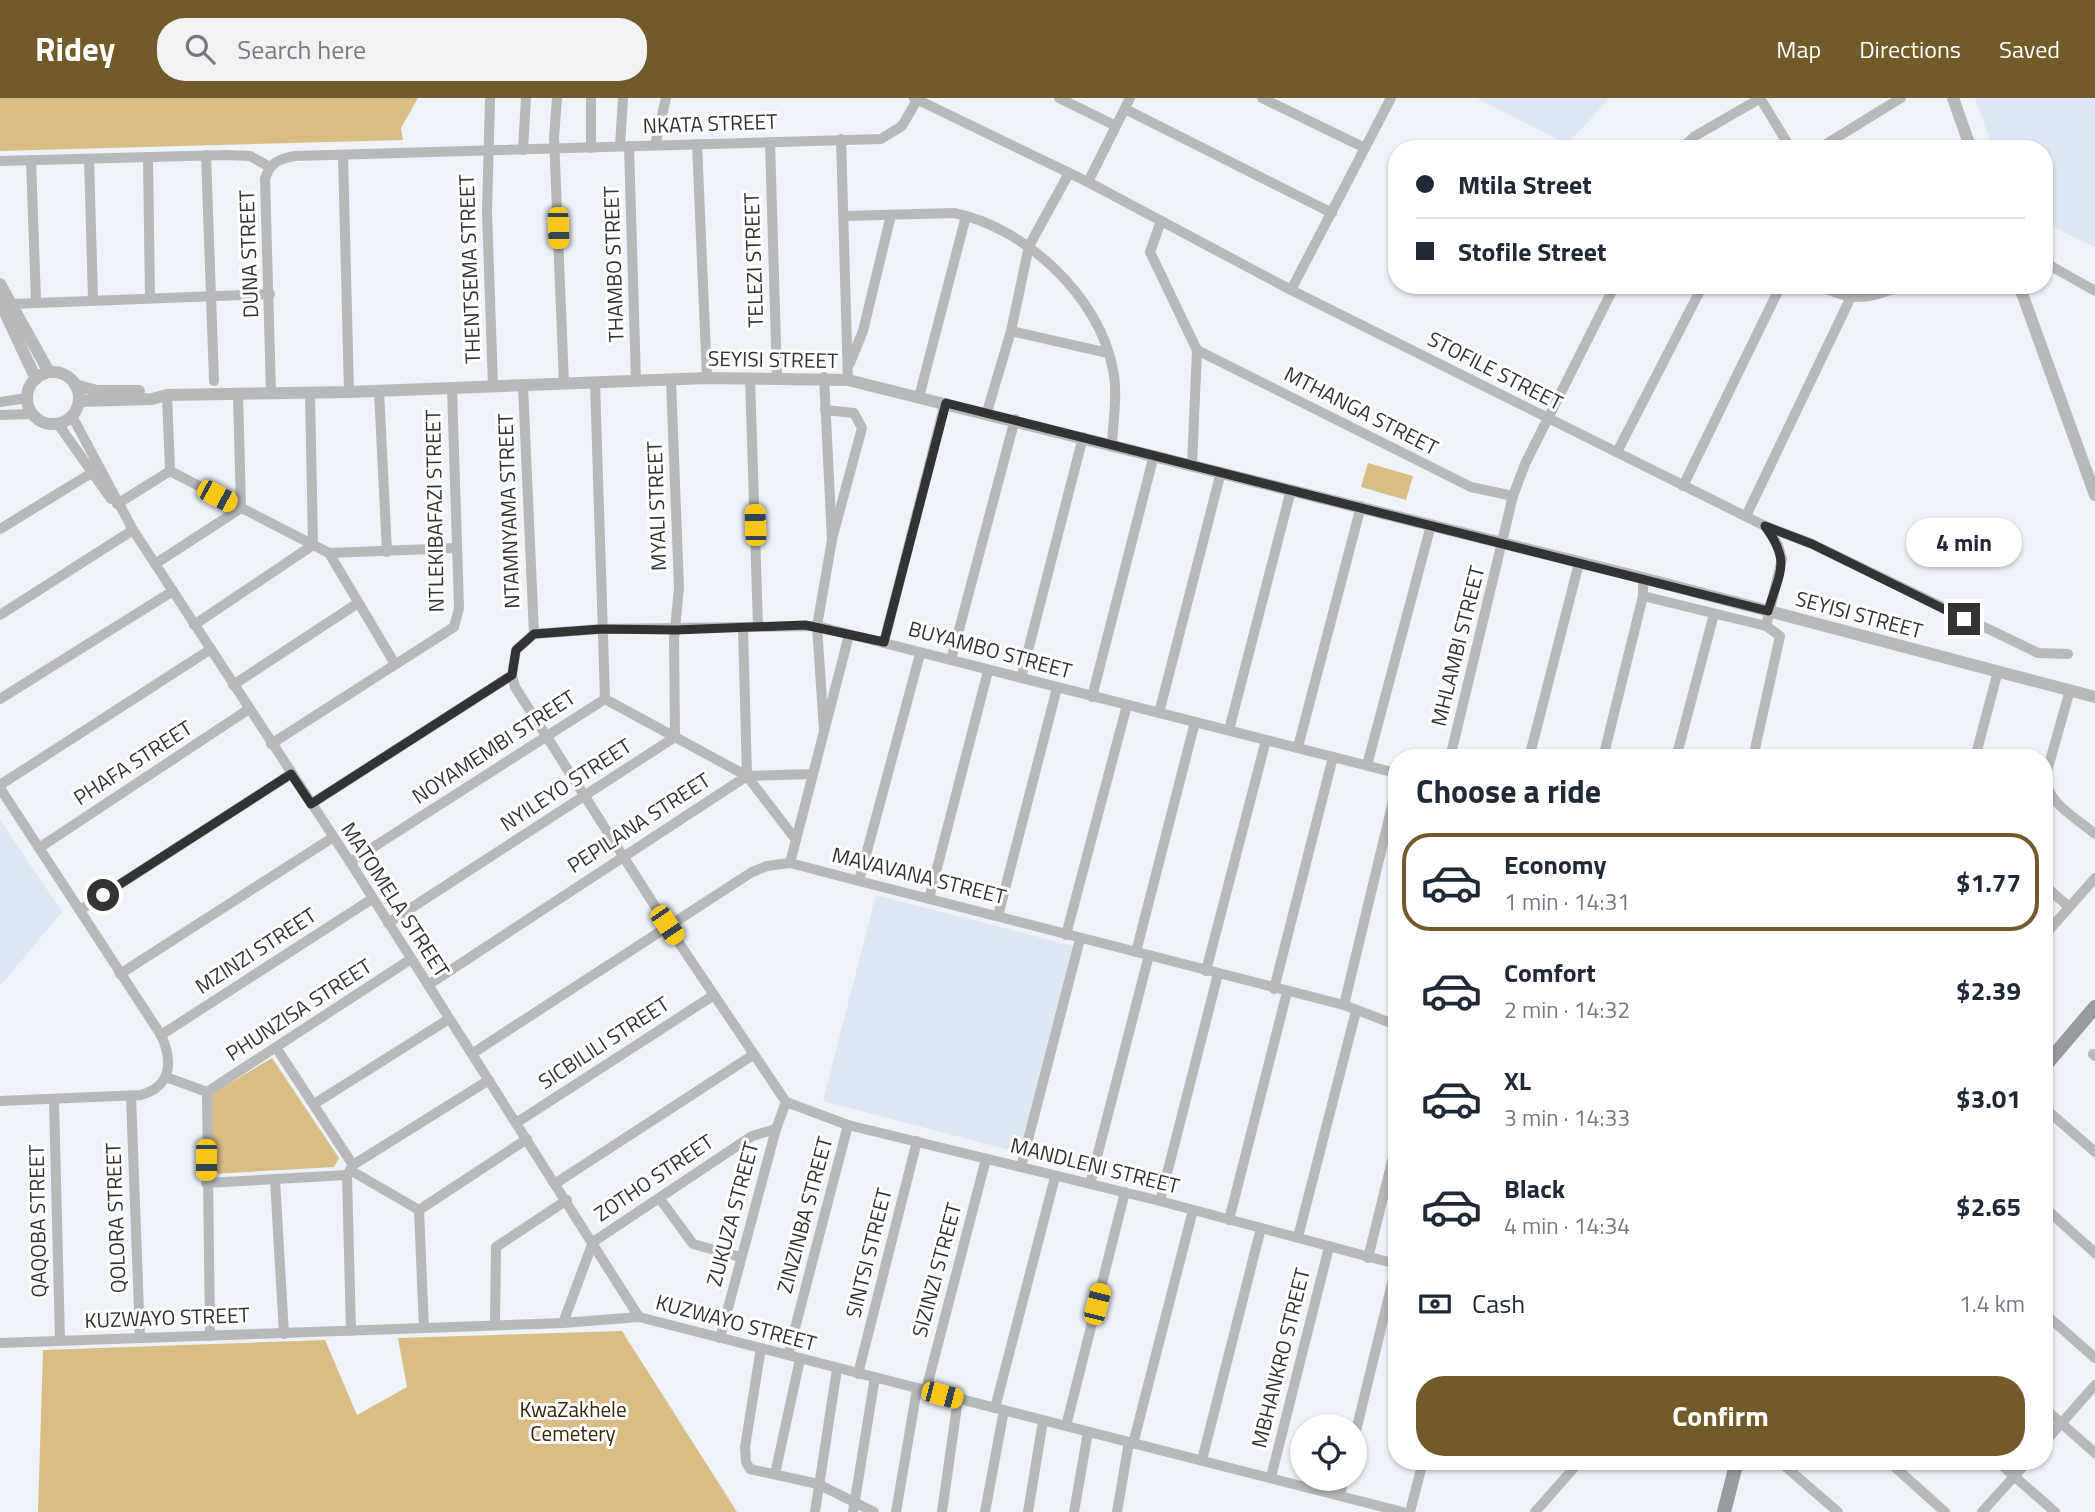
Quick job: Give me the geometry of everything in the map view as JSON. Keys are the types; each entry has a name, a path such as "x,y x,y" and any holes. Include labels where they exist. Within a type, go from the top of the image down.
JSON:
{"main road":[{"path":"2053,1056 2095,1007"},
{"path":"1724,1512 1735,1470"}],"street":[{"name":"THENTSEMA STREET","path":"490,98 486,150 493,386"},
{"path":"523,150 526,98"},
{"path":"557,98 555,150 564,384"},
{"path":"591,98 591,148"},
{"name":"THAMBO STREET","path":"623,98 636,381"},
{"path":"655,145 666,98"},
{"path":"1059,98 1114,125"},
{"path":"1088,182 1114,125 1130,98"},
{"path":"1262,98 1365,148"},
{"path":"1292,290 1391,98"},
{"path":"1691,140 1760,98 1786,140"},
{"path":"1833,140 1901,98"},
{"path":"1953,98 1968,140"},
{"name":"NKATA STREET","path":"486,150 881,139 902,126 915,99"},
{"name":"STOFILE STREET","path":"915,99 1068,175 1088,182 1292,290 1765,526 1812,544 2038,653 2068,654"},
{"path":"1125,108 1332,213"},
{"path":"841,139 848,373"},
{"name":"TELEZI STREET","path":"770,142 777,377"},
{"path":"697,144 707,378"},
{"name":"DUNA STREET","path":"271,392 265,179 270,167 278,160 295,156 486,150"},
{"path":"206,155 214,381"},
{"path":"0,161 206,155 250,156 270,167"},
{"path":"343,155 349,393"},
{"path":"148,157 150,298"},
{"path":"89,159 93,299"},
{"path":"31,160 36,301"},
{"path":"987,412 1011,331 1029,246 1068,175"},
{"path":"845,216 944,213 966,216 1029,246 1084,301 1108,353 1114,373 1112,445"},
{"path":"848,373 863,331 891,215"},
{"path":"919,397 966,216"},
{"path":"1161,221 1150,252 1196,351 1192,465"},
{"path":"2053,267 2095,291"},
{"path":"0,284 36,379"},
{"path":"6,303 270,294"},
{"name":"MHLAMBI STREET","path":"1452,749 1513,496 1547,419 1610,294"},
{"path":"1617,452 1698,294"},
{"path":"1683,486 1777,294"},
{"path":"1838,294 1850,299 1880,294"},
{"path":"2022,294 2095,495"},
{"path":"1746,516 1850,299"},
{"path":"6,303 49,372"},
{"path":"1011,331 1108,353"},
{"name":"MTHANGA STREET","path":"1196,351 1471,487 1513,496"},
{"path":"49,372 64,375 75,385 79,401 72,416 58,424 41,421 32,414 27,398 36,379 49,372"},
{"name":"SEYISI STREET","path":"79,401 152,399 167,395 349,393 707,378 824,377 848,373 919,397 1361,506 2095,697"},
{"path":"824,377 832,540"},
{"path":"750,378 758,626"},
{"name":"MYALI STREET","path":"671,380 679,587 676,630"},
{"name":"NOYAMEMBI STREET","path":"350,862 605,699 596,382"},
{"name":"SEYISI STREET","path":"75,385 97,391 154,391 167,395"},
{"name":"NTAMNYAMA STREET","path":"523,386 534,634"},
{"name":"NTLEKIBAFAZI STREET","path":"271,744 453,627 459,608 452,388"},
{"path":"379,391 387,552"},
{"path":"310,392 313,545"},
{"path":"238,393 241,508"},
{"path":"166,473 167,395"},
{"path":"0,402 27,398"},
{"path":"884,642 946,403"},
{"path":"824,730 817,626 832,540 862,428 854,413 825,410"},
{"path":"0,415 32,414"},
{"name":"MATOMELA STREET","path":"72,416 94,472"},
{"path":"951,660 1015,419"},
{"name":"MATOMELA STREET","path":"58,424 117,503 567,1200 639,1317"},
{"path":"1021,678 1083,437"},
{"path":"1092,696 1154,455"},
{"path":"0,528 94,472"},
{"path":"1159,713 1221,472"},
{"path":"166,473 328,553 457,548"},
{"path":"117,503 166,473"},
{"path":"1229,730 1291,490"},
{"path":"1298,747 1361,506"},
{"path":"155,564 241,508"},
{"path":"1367,765 1431,525"},
{"path":"1765,526 1778,545 1782,559 1766,626"},
{"path":"0,615 133,530"},
{"path":"194,625 313,545"},
{"path":"328,553 395,664"},
{"path":"1532,749 1579,563"},
{"path":"1605,749 1643,596 1643,578"},
{"path":"0,699 173,591"},
{"path":"1643,596 1766,626 1780,636 1755,749"},
{"path":"233,685 358,603"},
{"path":"1678,749 1714,614"},
{"name":"BUYAMBO STREET","path":"534,634 601,629 817,626 1388,771"},
{"path":"743,628 747,776"},
{"path":"675,737 676,630"},
{"path":"534,634 516,650 512,675 515,687 667,925 786,1102"},
{"path":"790,863 849,635"},
{"path":"0,1101 131,1096 155,1090 166,1077 171,1060 161,1035 0,787 211,649"},
{"path":"859,881 920,654"},
{"path":"929,899 988,671"},
{"path":"1977,749 1998,671"},
{"path":"311,804 512,675"},
{"path":"998,916 1057,688"},
{"path":"2053,750 2070,690"},
{"path":"605,699 747,776 796,840"},
{"path":"1066,935 1127,705"},
{"name":"PHAFA STREET","path":"39,848 249,709"},
{"path":"1136,952 1195,722"},
{"name":"NYILEYO STREET","path":"388,923 675,737"},
{"path":"1206,971 1266,740"},
{"path":"1274,989 1333,757"},
{"path":"80,910 291,774"},
{"path":"747,776 813,774"},
{"name":"PEPILANA STREET","path":"428,985 747,776"},
{"path":"2053,798 2095,834"},
{"path":"1344,1005 1388,822"},
{"path":"120,974 332,838"},
{"name":"MAVAVANA STREET","path":"473,1054 752,872 767,866 790,863 1344,1005 1388,1022"},
{"path":"2053,926 2095,877"},
{"path":"2053,893 2069,907"},
{"name":"MZINZI STREET","path":"161,1035 372,899"},
{"path":"1021,1167 1080,939"},
{"path":"1090,1184 1149,955"},
{"name":"PHUNZISA STREET","path":"207,1092 411,960"},
{"path":"1160,1201 1218,974"},
{"path":"1229,1220 1287,992"},
{"name":"SICBILILI STREET","path":"516,1123 713,995"},
{"path":"1298,1237 1356,1011"},
{"path":"314,1104 449,1019"},
{"path":"277,1049 314,1104 350,1170 351,1331"},
{"path":"555,1184 753,1055"},
{"path":"166,1077 207,1092 206,1183 210,1336"},
{"path":"206,1183 275,1180 350,1170 489,1080"},
{"name":"QOLORA STREET","path":"131,1096 140,1338"},
{"name":"QAQOBA STREET","path":"54,1100 60,1341"},
{"name":"MANDLENI STREET","path":"786,1102 848,1125 1125,1192 1388,1264"},
{"name":"ZUKUZA STREET","path":"720,1338 740,1257 786,1102"},
{"path":"2053,1115 2095,1152"},
{"name":"ZINZINBA STREET","path":"788,1355 848,1125"},
{"name":"ZOTHO STREET","path":"564,1323 593,1242 752,1136 776,1129"},
{"path":"419,1210 527,1139"},
{"name":"SINTSI STREET","path":"858,1374 917,1141"},
{"name":"SIZINZI STREET","path":"896,1512 921,1389 986,1159"},
{"path":"350,1170 419,1210"},
{"path":"985,1512 999,1409 1055,1177"},
{"path":"275,1180 284,1334"},
{"path":"1066,1426 1125,1192"},
{"path":"1368,1258 1388,1192"},
{"path":"660,1199 693,1244 740,1257"},
{"path":"495,1325 496,1247 513,1233 567,1200"},
{"path":"419,1210 424,1328"},
{"path":"1117,1512 1131,1443 1193,1210"},
{"path":"2053,1215 2095,1254"},
{"path":"1202,1460 1261,1228"},
{"name":"MBHANKRO STREET","path":"1271,1477 1329,1247"},
{"path":"1360,1414 1388,1299"},
{"name":"KUZWAYO STREET","path":"0,1343 564,1323 639,1317 1271,1477 1340,1495 1380,1509 1403,1512"},
{"path":"2053,1321 2095,1358"},
{"path":"761,1348 745,1456 750,1469 818,1484 855,1500 874,1512"},
{"path":"775,1474 800,1359"},
{"path":"815,1512 837,1369"},
{"path":"853,1512 876,1377"},
{"path":"2053,1432 2095,1385"},
{"path":"942,1512 958,1399"},
{"path":"2053,1416 2095,1453"},
{"path":"1028,1512 1043,1421"},
{"path":"1074,1512 1088,1432"},
{"path":"1409,1512 1421,1470"},
{"path":"1535,1512 1572,1470"},
{"path":"1789,1470 1838,1512"},
{"path":"1898,1470 1945,1512"},
{"path":"2007,1470 2055,1512"},
{"path":"1982,1512 2020,1470"},
{"path":"1340,1495 1341,1491"}],"shaded area":[{"path":"1476,98 1610,98 1571,140 1559,140"},
{"path":"1975,98 2095,98 2095,247 2053,227 2053,140 1990,140"},
{"path":"0,820 62,912 0,986"},
{"path":"876,895 1081,948 1028,1146 1017,1152 823,1101"}],"green space":[{"path":"0,98 418,98 401,128 403,140 0,151"},
{"path":"1368,463 1413,476 1406,500 1361,487"},
{"path":"272,1058 339,1158 334,1167 212,1174 212,1094"},
{"name":"KwaZakhele Cemetery","path":"622,1331 737,1512 38,1512 43,1350 325,1340 357,1415 407,1387 398,1338"}],"route":[{"path":"103,895 291,774 311,804 512,675 516,650 526,637 534,634 601,629 676,630 805,625 824,626 849,635 884,642 946,403 1768,611 1782,559 1778,545 1765,526 1812,544 1964,619"}]}
